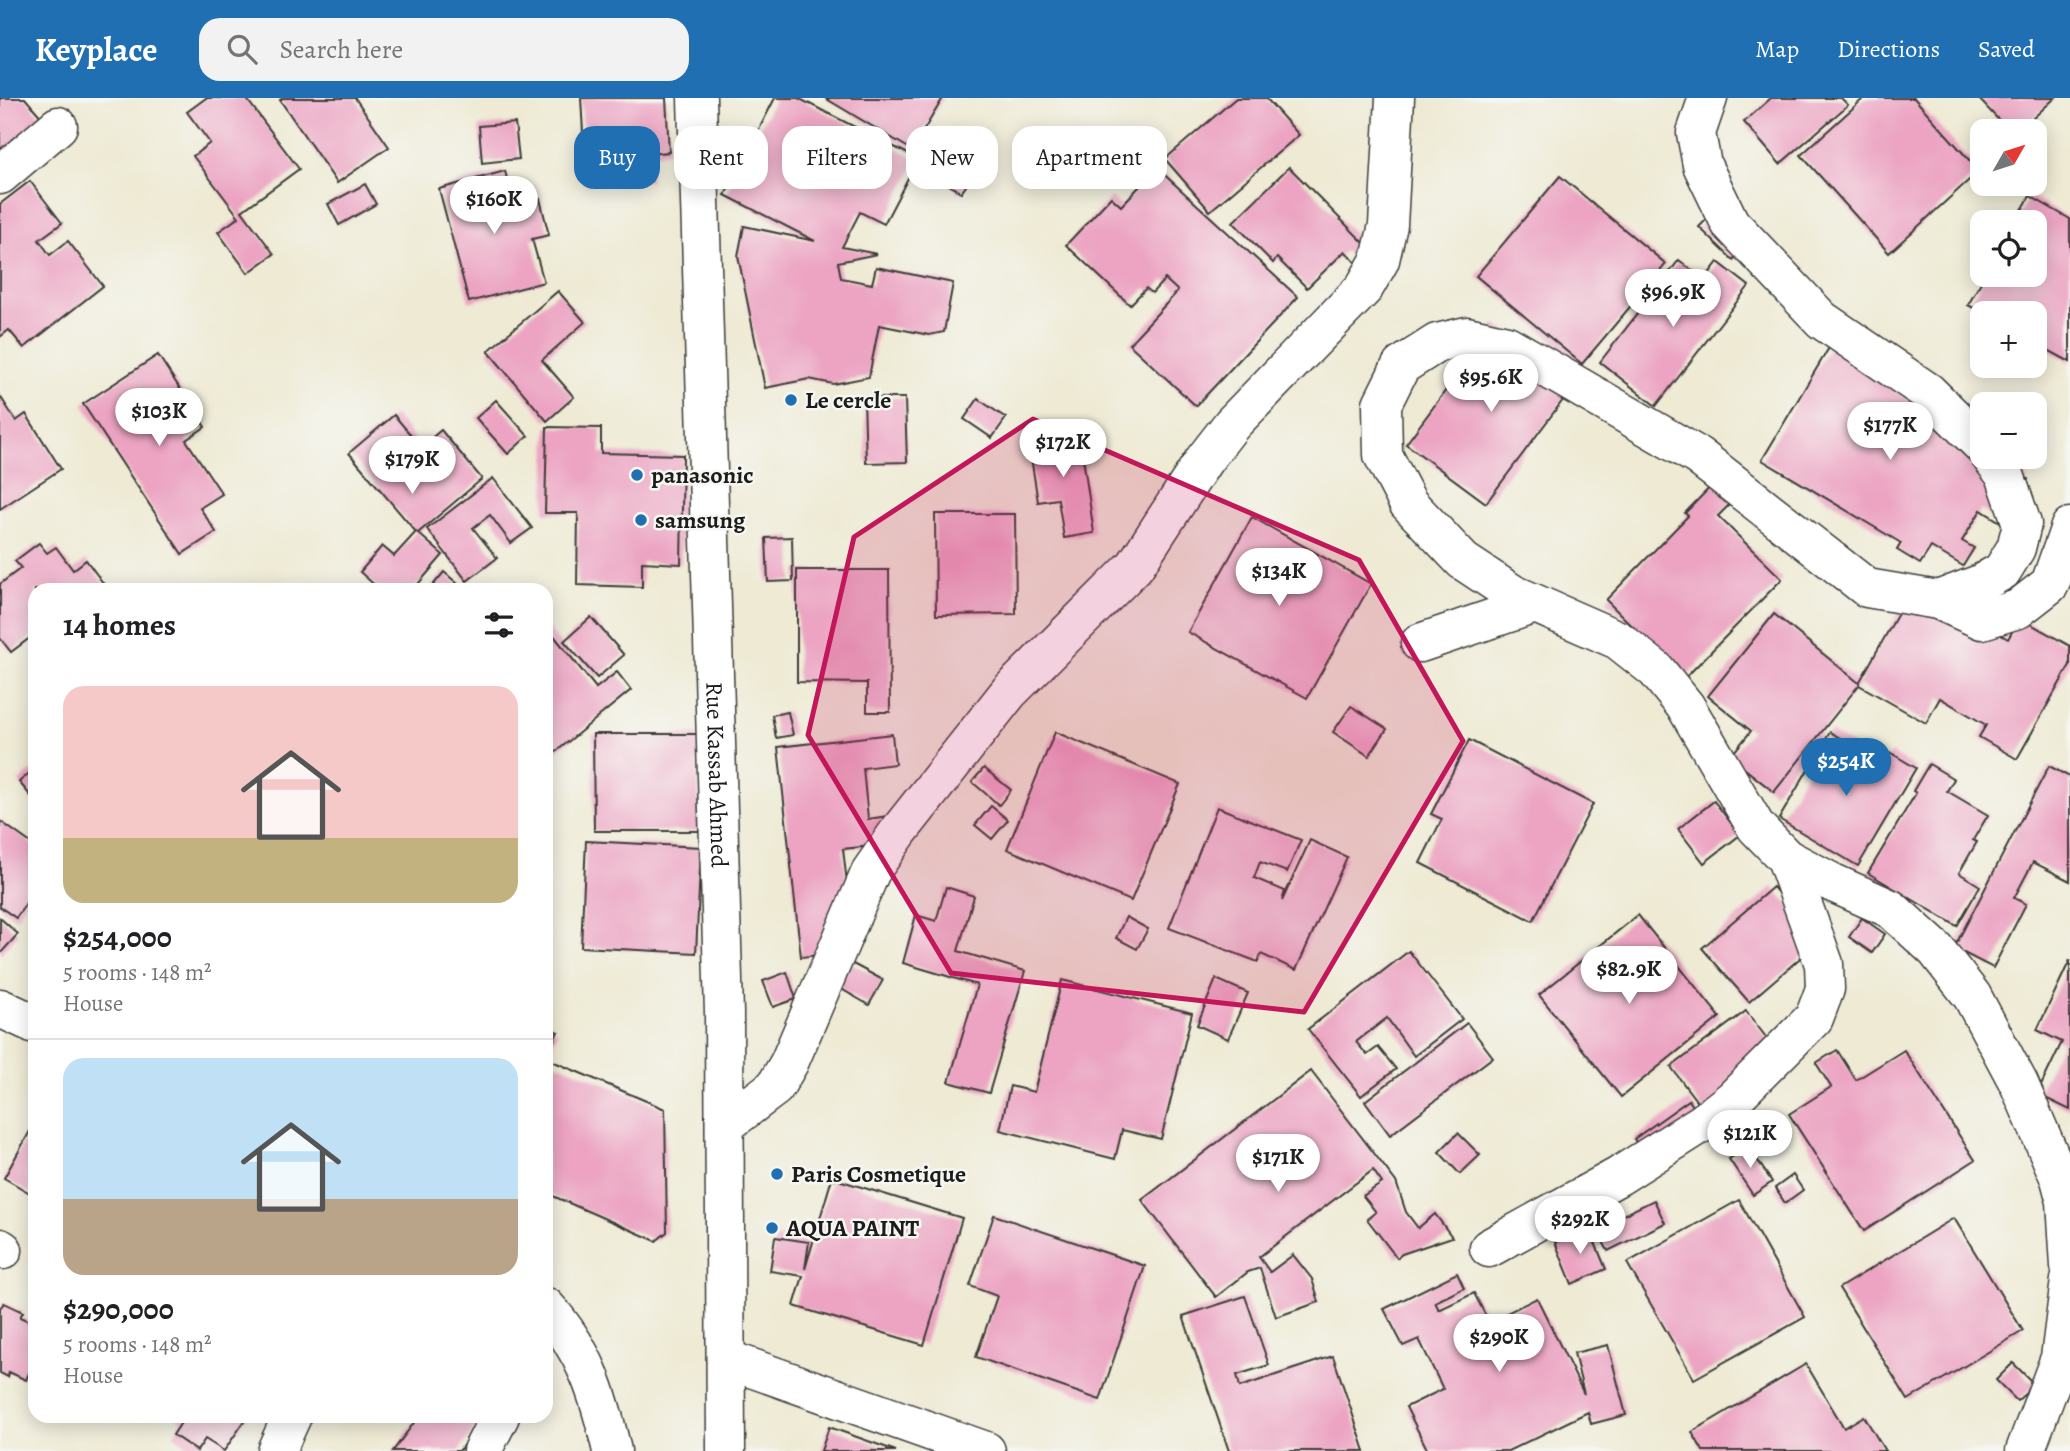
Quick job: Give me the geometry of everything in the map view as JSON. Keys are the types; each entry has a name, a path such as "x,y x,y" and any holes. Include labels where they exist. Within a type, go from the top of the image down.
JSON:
{"street":[{"name":"Rue Kassab Ahmed","path":"697,98 724,985 726,1451"},
{"path":"725,1125 775,1087 789,1063 870,871 899,831 1009,692 1135,566 1204,460 1232,425 1364,288 1380,260 1388,225 1395,98"},
{"path":"1709,98 1696,133 1702,165 1730,223 1822,320 1928,392 1970,433"},
{"path":"0,175 58,125"},
{"path":"2070,527 2050,584 2018,609 1982,620 1938,600 1867,589 1698,456 1507,345 1467,336 1437,343 1401,366 1382,404 1383,455 1408,503 1463,561 1513,594 1618,640 1656,670 1686,707 1756,827 1786,858 1891,909 1936,950 1972,996 2019,1084 2060,1179 2068,1198 2070,1266"},
{"path":"1938,600 1980,584 2002,571 2016,548 2022,524 2005,475 2000,469"},
{"path":"1420,643 1535,604"},
{"path":"1489,1248 1619,1176 1704,1122 1769,1064 1814,1018 1825,989 1824,964 1786,858"},
{"path":"0,1008 28,1021"},
{"path":"2025,1451 2060,1358 2070,1280"},
{"path":"553,1319 569,1335 588,1368 599,1398 612,1451"},
{"path":"726,1359 986,1451"},
{"path":"276,1451 289,1423"},
{"path":"482,1451 496,1423"}],"highlighted area":[{"path":"1033,419 1359,560 1463,741 1304,1012 951,973 808,735 854,537"}],"building":[{"path":"0,98 25,98 53,131 0,176"},
{"path":"206,98 246,98 299,169 242,211 274,254 248,273 218,232 239,217 193,156 210,143 187,112"},
{"path":"355,98 389,147 337,183 280,100"},
{"path":"581,98 666,98 669,152 660,153 660,126 583,126"},
{"path":"775,98 798,98 853,126 782,126 782,189 892,189 892,146 906,153 906,182 884,224 860,212 842,247 877,254 838,262 841,278 872,284 876,267 953,283 944,332 929,335 879,325 869,377 833,384 809,379 765,388 738,256 744,226 815,241 725,195 728,189 768,189 768,126 761,126"},
{"path":"825,98 943,98 926,126 906,126 906,146 892,138 892,126 872,126"},
{"path":"1236,98 1266,98 1299,135 1210,211 1167,161 1167,157"},
{"path":"1771,98 1841,98 1848,105 1780,164 1744,122"},
{"path":"1864,98 1914,98 1970,161 1970,179 1889,253 1801,155"},
{"path":"1978,98 2055,98 2032,119 1998,119"},
{"path":"515,123 519,159 482,163 479,126"},
{"path":"1289,167 1371,250 1357,264 1345,251 1307,288 1277,258 1273,263 1233,222"},
{"path":"505,171 514,206 540,199 549,235 532,239 544,282 469,302 439,189"},
{"path":"1560,176 1666,264 1582,364 1476,276"},
{"path":"1167,177 1298,297 1196,406 1129,344 1178,291 1165,279 1152,293 1146,288 1130,305 1066,245 1111,197 1121,206 1137,189 1167,189"},
{"path":"30,181 62,223 39,240 50,255 68,241 103,286 24,348 9,330 0,337 0,204"},
{"path":"365,184 376,204 339,225 328,204"},
{"path":"2030,196 2070,219 2070,362 2047,350 2047,301 1970,301 1978,287 2047,287 2047,210 2022,210"},
{"path":"1718,208 1751,240 1733,260 1699,227"},
{"path":"1679,260 1704,280 1718,262 1749,286 1656,406 1600,362"},
{"path":"558,291 585,322 542,360 574,397 547,421 488,351"},
{"path":"1495,324 1575,384 1486,503 1406,444"},
{"path":"1830,346 1970,442 1970,469 2012,469 2028,479 2002,523 1981,510 1962,541 1974,548 1963,566 1931,547 1920,564 1897,550 1901,543 1762,460"},
{"path":"158,355 205,427 186,440 222,494 200,508 216,532 182,554 83,404"},
{"path":"0,396 16,421 26,414 61,469 0,509"},
{"path":"864,398 905,398 907,462 866,463"},
{"path":"978,399 1006,418 992,438 964,419"},
{"path":"496,400 528,436 508,454 476,418"},
{"path":"394,415 421,447 441,430 482,479 418,533 443,555 419,583 372,583 360,572 382,546 394,556 416,532 349,453"},
{"path":"547,427 601,428 601,453 683,455 681,564 642,562 642,587 577,585 578,513 545,513"},
{"path":"1079,430 1094,533 1064,538 1058,499 1038,502 1028,438"},
{"path":"1724,473 1743,491 1718,516 1782,579 1685,678 1606,600 1688,516 1685,513"},
{"path":"493,478 532,528 511,543 490,515 473,528 497,558 467,581 427,529"},
{"path":"935,514 1015,514 1016,614 936,615"},
{"path":"1252,517 1371,584 1307,698 1188,632"},
{"path":"792,537 793,581 768,582 766,538"},
{"path":"39,543 47,553 56,547 73,570 86,560 103,583 28,583 28,639 11,652 0,638 0,584 21,568 15,561"},
{"path":"797,570 889,570 890,712 867,712 867,683 797,682"},
{"path":"444,572 457,583 435,583"},
{"path":"1914,585 2008,639 2020,618 2070,646 2070,665 2017,759 1979,737 1986,725 1940,698 1926,723 1859,685 1774,792 1730,757 1751,731 1708,696 1774,614 1859,683"},
{"path":"591,617 624,655 597,678 564,641"},
{"path":"553,635 596,688 617,672 631,690 553,754"},
{"path":"1351,706 1387,729 1369,756 1333,732"},
{"path":"788,712 793,735 776,738 772,715"},
{"path":"1055,732 1180,784 1131,901 1007,849"},
{"path":"1830,732 1884,764 1891,753 1916,768 1858,866 1779,819"},
{"path":"593,734 698,734 699,831 594,831"},
{"path":"892,734 895,764 863,768 868,819 888,816 891,844 843,849 855,951 801,957 778,747"},
{"path":"1469,740 1593,804 1533,921 1420,863 1442,819 1431,814"},
{"path":"1929,764 1954,779 1947,791 1988,815 1973,840 1977,842 1959,873 1980,886 1957,926 1868,873 1916,793 1913,791"},
{"path":"2049,766 2070,777 2070,881 2033,862 2014,898 2026,904 1993,968 1954,948"},
{"path":"984,768 1011,790 999,805 972,782"},
{"path":"28,774 28,793 19,782"},
{"path":"1714,801 1740,835 1704,863 1678,829"},
{"path":"991,806 1008,820 992,839 975,825"},
{"path":"1217,807 1301,840 1287,872 1260,862 1254,878 1285,891 1282,901 1310,840 1347,857 1296,970 1261,954 1258,962 1169,928"},
{"path":"0,821 28,841 28,900 16,918 0,907"},
{"path":"586,841 701,847 696,953 581,947"},
{"path":"946,887 974,896 958,951 1025,971 989,1093 949,1082 977,985 903,963 916,915 936,921"},
{"path":"1773,887 1820,941 1749,1002 1702,948"},
{"path":"1638,915 1720,1017 1621,1097 1539,995"},
{"path":"1126,917 1148,929 1137,949 1116,938"},
{"path":"0,918 18,934 0,954"},
{"path":"1862,918 1885,934 1872,953 1849,937"},
{"path":"1409,951 1462,1019 1414,1056 1387,1018 1356,1042 1367,1055 1378,1047 1396,1069 1361,1096 1308,1029"},
{"path":"2070,960 2070,1110 2037,1094 2062,1042 2037,1030"},
{"path":"851,963 883,980 869,1005 838,987"},
{"path":"787,972 796,999 773,1007 763,981"},
{"path":"1216,979 1248,993 1228,1039 1197,1025"},
{"path":"1062,980 1192,1013 1161,1139 1122,1130 1115,1159 1000,1130 1010,1086 1034,1092"},
{"path":"1746,1011 1785,1062 1710,1119 1671,1067"},
{"path":"1467,1023 1493,1057 1390,1135 1365,1101"},
{"path":"553,1030 558,1032 553,1042"},
{"path":"1837,1050 1856,1080 1904,1050 1975,1160 1864,1231 1789,1114 1831,1087 1816,1063"},
{"path":"553,1061 665,1109 667,1232 656,1241 553,1196"},
{"path":"1311,1071 1396,1182 1406,1212 1418,1228 1435,1214 1452,1237 1397,1258 1367,1219 1376,1212 1363,1196 1382,1183 1373,1170 1259,1257 1270,1272 1293,1255 1312,1279 1319,1302 1276,1317 1260,1268 1248,1272 1216,1297 1142,1200"},
{"path":"1689,1100 1703,1122 1649,1160 1634,1139"},
{"path":"1458,1133 1480,1155 1460,1174 1439,1152"},
{"path":"28,1135 28,1192 4,1178"},
{"path":"1748,1146 1772,1182 1753,1195 1729,1159"},
{"path":"1793,1175 1803,1190 1785,1203 1775,1188"},
{"path":"832,1178 962,1218 924,1345 794,1306 803,1276 770,1271 775,1237 809,1242 805,1269"},
{"path":"1654,1200 1665,1223 1608,1251 1596,1228"},
{"path":"1739,1200 1805,1317 1694,1379 1627,1263"},
{"path":"994,1215 1145,1266 1100,1400 976,1357 997,1296 970,1286"},
{"path":"1954,1218 2023,1331 1908,1400 1839,1288"},
{"path":"1589,1228 1606,1269 1572,1284 1555,1242"},
{"path":"1457,1273 1464,1288 1435,1302 1439,1310 1474,1293 1489,1322 1537,1298 1584,1394 1574,1353 1608,1345 1626,1415 1591,1424 1588,1412 1508,1451 1428,1451 1406,1407 1443,1389 1419,1339 1403,1346 1384,1309"},
{"path":"1245,1296 1269,1365 1237,1375 1240,1387 1333,1356 1365,1451 1229,1451 1183,1316"},
{"path":"4,1303 23,1312 20,1317 28,1321 26,1380 9,1372 8,1377 0,1373 0,1308"},
{"path":"2013,1363 2035,1385 2017,1401 1996,1380"},
{"path":"1806,1364 1844,1428 1864,1416 1885,1451 1703,1451 1692,1432"},
{"path":"181,1423 243,1423 224,1451 205,1439 197,1451 173,1435"},
{"path":"414,1423 479,1423 459,1451 393,1451"},
{"path":"829,1427 896,1451 821,1451"}],"place":[{"name":"Le cercle","path":"791,400"},
{"name":"panasonic","path":"637,475"},
{"name":"samsung","path":"641,520"},
{"name":"Paris Cosmetique","path":"777,1174"},
{"name":"AQUA PAINT","path":"772,1228"}]}
